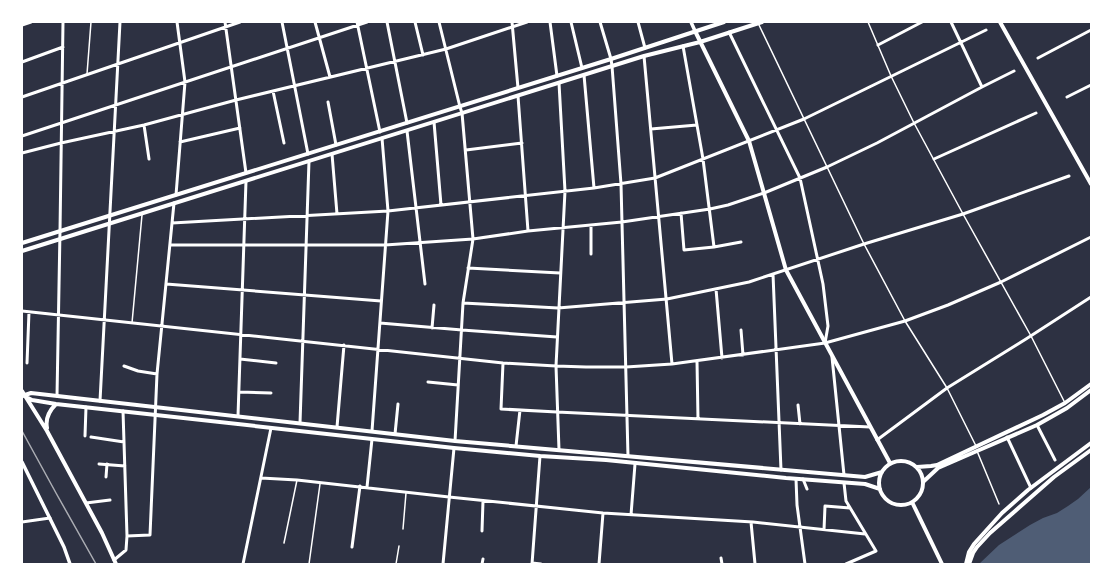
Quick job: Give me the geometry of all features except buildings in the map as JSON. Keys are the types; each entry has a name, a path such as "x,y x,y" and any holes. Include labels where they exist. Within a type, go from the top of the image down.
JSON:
{"main road":[{"path":"22,244 460,107 724,22"},
{"path":"1000,22 1091,184"},
{"path":"22,251 644,56 700,42 760,23"},
{"path":"695,31 749,141 786,270 890,463"},
{"path":"917,467 936,465 1043,415 1064,403 1091,384"},
{"path":"923,482 938,468 1037,425 1067,408 1091,390"},
{"path":"22,391 23,395 47,431 86,503 102,533 114,563"},
{"path":"23,395 31,393 455,441 865,477 882,472"},
{"path":"23,395 32,400 56,404 271,428 454,448 540,456 606,460 803,480 865,484 880,489"},
{"path":"47,431 46,419 48,413 56,404"},
{"path":"352,436 353,429"},
{"path":"966,564 969,552 974,544 1002,513 1030,488 1091,443"},
{"path":"969,564 977,547 990,533 1054,477 1091,450"},
{"path":"901,460 917,467 923,477 921,494 912,502 907,504 896,504 885,499 879,483 882,472 890,463 901,460"},
{"path":"912,502 942,564"}],"street":[{"path":"22,25 31,22"},
{"path":"57,396 63,22"},
{"path":"100,401 120,22"},
{"path":"176,195 185,82 177,22"},
{"path":"225,22 246,173"},
{"path":"22,96 240,22"},
{"path":"282,22 308,154"},
{"path":"315,22 330,78"},
{"path":"22,136 367,22"},
{"path":"387,22 407,123"},
{"path":"415,22 423,55"},
{"path":"439,22 462,113 473,239 463,303 455,441"},
{"path":"512,22 518,88"},
{"path":"22,154 61,143 144,125 236,100 446,49 527,22"},
{"path":"550,22 558,76"},
{"path":"571,22 582,68"},
{"path":"600,22 612,66 621,184 628,456"},
{"path":"638,22 645,48"},
{"path":"691,22 695,31"},
{"path":"911,22 913,26"},
{"path":"878,45 922,22"},
{"path":"951,22 982,87"},
{"path":"358,24 380,132"},
{"path":"172,223 388,211 594,188 655,178 804,119 986,30"},
{"path":"1038,58 1091,30"},
{"path":"729,32 800,178 823,284 828,326 825,343"},
{"path":"683,46 703,159 714,247"},
{"path":"22,62 63,47"},
{"path":"644,56 672,364"},
{"path":"170,245 385,245 473,239 563,227 622,222 710,209 728,205 764,193 827,167 1014,71"},
{"path":"584,75 594,188"},
{"path":"559,83 565,191 556,366 559,450"},
{"path":"1067,97 1091,85"},
{"path":"274,91 284,143"},
{"path":"518,96 528,231"},
{"path":"328,102 336,145"},
{"path":"934,159 1036,113"},
{"path":"434,122 441,205"},
{"path":"144,125 149,159"},
{"path":"651,129 697,125"},
{"path":"180,142 240,128"},
{"path":"407,130 425,284"},
{"path":"372,431 388,211 382,138"},
{"path":"466,150 522,143"},
{"path":"332,154 337,214"},
{"path":"300,423 310,161"},
{"path":"463,303 558,308 667,299 753,282 864,244 963,214 1069,176"},
{"path":"238,416 246,181"},
{"path":"127,536 150,535 157,374 174,203"},
{"path":"681,214 684,250 741,242"},
{"path":"591,225 591,254"},
{"path":"22,311 503,363 556,366 626,367 672,364 825,343 905,321 948,305 1001,282 1091,237"},
{"path":"468,268 560,273"},
{"path":"773,274 782,470"},
{"path":"166,284 381,301"},
{"path":"716,289 722,358"},
{"path":"877,440 947,388 1091,297"},
{"path":"432,328 434,305"},
{"path":"27,363 29,312"},
{"path":"380,323 557,336"},
{"path":"741,330 743,355"},
{"path":"337,427 344,346"},
{"path":"832,355 844,475"},
{"path":"240,359 276,363"},
{"path":"697,361 698,419"},
{"path":"503,363 501,409 870,427"},
{"path":"124,366 138,372 157,374"},
{"path":"428,382 458,385"},
{"path":"239,392 270,393"},
{"path":"395,434 398,404"},
{"path":"798,405 800,424"},
{"path":"85,436 86,407"},
{"path":"516,446 520,410"},
{"path":"114,563 126,550 127,536 123,411"},
{"path":"1037,425 1055,460"},
{"path":"243,564 271,428"},
{"path":"91,437 124,442"},
{"path":"1007,437 1030,488"},
{"path":"367,487 372,439"},
{"path":"443,564 454,448"},
{"path":"540,456 532,564 541,564"},
{"path":"22,462 64,547 70,564"},
{"path":"99,464 125,466"},
{"path":"106,477 107,464"},
{"path":"631,515 635,464"},
{"path":"260,478 321,482 603,513 751,522 866,534"},
{"path":"796,479 805,564"},
{"path":"803,480 807,489"},
{"path":"844,483 846,501 876,551 846,564"},
{"path":"352,547 360,486"},
{"path":"86,503 110,500"},
{"path":"482,531 483,501"},
{"path":"824,530 824,506 850,508"},
{"path":"599,564 603,513"},
{"path":"22,522 50,518"},
{"path":"751,522 755,564"},
{"path":"721,558 722,564"},
{"path":"482,559 482,564"}],"lane":[{"path":"87,74 91,22"},
{"path":"868,22 891,76 914,123 1031,336 1064,403"},
{"path":"760,23 864,244 905,321 947,388 976,446"},
{"path":"132,323 142,213"},
{"path":"977,451 999,504"},
{"path":"284,543 297,480"},
{"path":"309,564 321,482"},
{"path":"403,528 406,492"},
{"path":"396,564 399,546"}],"water":[{"path":"1091,487 1091,564 979,564 999,545 1030,525 1057,513 1078,499"}],"railway":[{"path":"22,431 96,564"}]}
